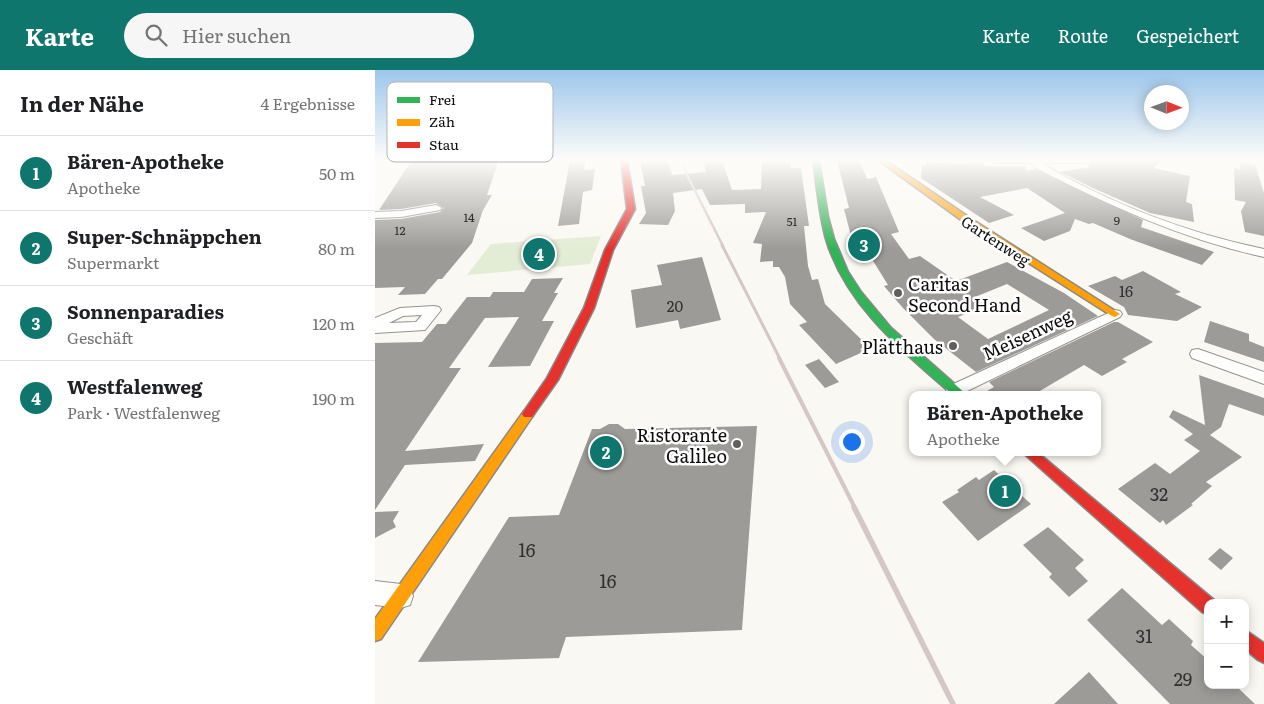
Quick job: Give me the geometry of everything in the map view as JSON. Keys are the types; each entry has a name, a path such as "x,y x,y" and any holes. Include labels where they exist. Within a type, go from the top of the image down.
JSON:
{"street":[{"path":"375,632 552,380 581,325 602,275 609,250 631,209 628,190"},
{"path":"822,190 834,249 852,286 880,322 957,391"},
{"name":"Gartenweg","path":"921,190 990,237 1115,314"},
{"path":"1084,190 1189,234 1239,249 1264,253"},
{"path":"375,215 401,214 436,208"},
{"path":"375,324 400,312 434,310 420,327 375,328"},
{"name":"Meisenweg","path":"960,391 1115,314"},
{"path":"1198,354 1264,378"},
{"path":"1033,456 1204,603"},
{"path":"375,593 401,596"},
{"path":"1249,641 1264,654"}],"green space":[{"path":"601,236 590,264 467,275 491,244"}],"building":[{"path":"392,190 489,190 487,195 492,195 483,210 472,243 442,279 438,279 425,294 398,295 405,287 375,288 375,220 401,219 440,212 444,208 436,203 401,209 379,210"},
{"path":"565,190 592,190 583,192 579,224 558,226"},
{"path":"642,190 698,190 673,193 675,211 668,225 639,224 646,213"},
{"path":"702,190 804,190 809,226 804,226 808,266 812,280 818,279 825,304 868,346 860,349 863,352 836,364 799,325 807,322 790,304 785,277 779,267 773,267 773,261 760,262 762,244 753,243 766,212 745,213 745,204 710,205"},
{"path":"844,190 881,190 899,232 891,234 909,259 920,256 956,281 1007,262 1064,293 1098,316 976,372 934,339 884,286 888,285 870,256 864,257 850,232 844,209 849,208","holes":["1007,284 1049,310 988,339 958,317 987,305 975,297"]},
{"path":"939,190 1019,190 980,197 1014,215 989,223"},
{"path":"1029,190 1079,190 1143,220 1141,227 1214,252 1202,265 1130,239 1093,223 1089,224 1075,219 1070,231 1044,241 1021,228 1065,213"},
{"path":"1096,190 1188,190 1186,202 1192,204 1194,222 1150,213"},
{"path":"1235,190 1263,190 1264,236 1245,232 1241,211 1246,202 1235,200"},
{"path":"702,257 721,320 680,329 678,320 636,328 631,290 662,285 657,265"},
{"path":"1143,271 1181,292 1175,294 1202,307 1177,321 1128,315 1124,307 1088,286 1115,276 1122,280"},
{"path":"563,278 554,293 558,293 542,321 554,321 530,366 488,367 519,317 485,318 449,368 461,368 405,451 484,444 475,461 405,465 375,510 375,343 422,342 437,324 446,324 467,297 490,297 493,292 524,292 532,279"},
{"path":"1210,321 1249,334 1249,341 1264,347 1264,362 1204,342"},
{"path":"1114,322 1118,322 1153,342 1122,359 1127,362 1102,376 1084,365 1040,391 987,391 994,387 989,382"},
{"path":"819,359 839,382 825,388 805,365"},
{"path":"1199,375 1264,398 1264,416 1229,404 1221,427 1210,435 1242,457 1206,482 1212,486 1191,504 1193,505 1166,525 1163,520 1160,523 1118,489 1155,463 1170,474 1200,451 1184,440 1193,434 1169,417 1173,410 1205,425"},
{"path":"609,424 618,424 625,429 757,426 742,630 566,637 559,658 418,662 509,517 559,515 592,429 600,429"},
{"path":"994,470 1031,504 978,541 942,502 959,492 957,490 976,477 979,480"},
{"path":"399,511 393,521 396,527 375,538 375,512"},
{"path":"1048,527 1084,560 1075,568 1088,581 1069,597 1049,577 1052,574 1023,545"},
{"path":"1220,548 1233,558 1221,570 1208,559"},
{"path":"1122,588 1162,625 1169,619 1193,641 1191,645 1204,656 1204,689 1239,689 1255,704 1170,704 1087,620"},
{"path":"1089,672 1118,704 1054,704"}],"railway":[{"path":"694,190 723,246"},
{"path":"722,245 780,359"},
{"path":"779,358 855,508"},
{"path":"854,507 953,704"}],"traffic: fast":[{"path":"821,190 830,239 844,272 857,293 871,312 905,347 956,391"}],"traffic: slow":[{"path":"923,190 967,220 1115,314"},
{"path":"375,633 528,414"}],"traffic: jam":[{"path":"528,414 552,380 589,308 609,250 631,209 628,190"},
{"path":"1033,456 1204,603"},
{"path":"1249,641 1264,654"}],"place":[{"name":"Sonnenparadies","path":"864,245"},
{"name":"Westfalenweg","path":"539,254"},
{"name":"Caritas Second Hand","path":"898,293"},
{"name":"Plätthaus","path":"953,346"},
{"name":"Ristorante Galileo","path":"737,444"},
{"name":"Super-Schnäppchen","path":"606,452"},
{"name":"Bären-Apotheke","path":"1005,491"}]}
